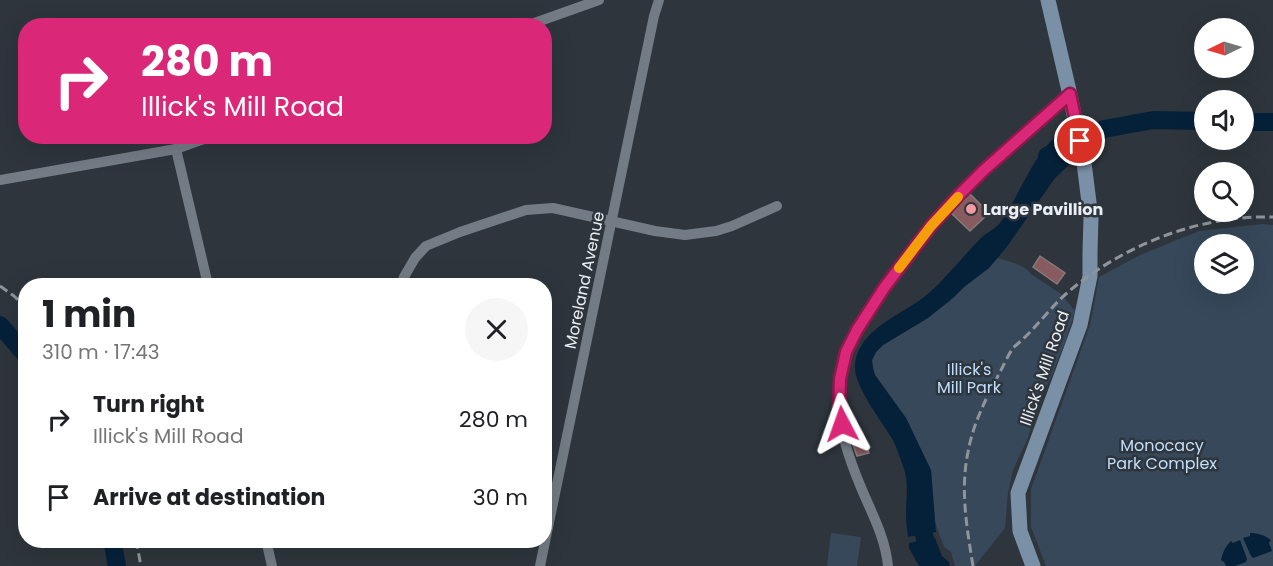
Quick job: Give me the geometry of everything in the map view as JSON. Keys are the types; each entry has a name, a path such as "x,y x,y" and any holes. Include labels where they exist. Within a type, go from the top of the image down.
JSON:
{"street":[{"path":"548,18 599,0"},
{"name":"Moreland Avenue","path":"552,507 659,0"},
{"name":"Illick's Mill Road","path":"1033,566 1020,531 1018,493 1080,325 1090,276 1091,218 1084,163 1048,0"},
{"path":"888,566 880,530 848,450 839,409 840,379 846,352 870,309 931,226 984,170 1070,94"},
{"path":"0,180 176,149 190,144"},
{"path":"176,149 206,278"},
{"path":"404,278 415,258 426,246 526,210 553,208 655,231 685,235 716,231 732,226 777,206"},
{"path":"552,481 557,482"},
{"path":"268,548 272,566"},
{"name":"Moreland Avenue","path":"540,566 544,548"}],"green space":[{"name":"Monocacy Park Complex","path":"1263,224 1273,225 1273,566 1046,566 1031,527 1031,489 1090,325 1099,277 1140,255 1199,231"},
{"name":"Illick's Mill Park","path":"997,258 1024,268 1061,294 1075,311 1066,340 1038,403 1028,438 1013,470 1008,493 1005,528 975,566 955,566 951,552 944,547 935,522 931,471 906,418 875,375 872,360 883,345 949,302"},
{"path":"831,533 861,537 857,566 827,566"}],"shaded area":[{"path":"1064,130 1072,162 1055,178 1006,248 989,268 928,318 883,345 872,360 875,375 906,418 931,470 936,532 908,537 906,475 893,440 859,385 855,368 857,354 863,342 872,332 929,293 982,237 1000,223 1044,149"},
{"path":"1250,533 1256,533 1271,540 1269,543 1272,551 1253,558 1243,538 1250,536"},
{"path":"935,538 942,556 950,566 919,566 909,548 909,543"},
{"path":"1240,540 1246,562 1226,566 1221,560 1224,550 1231,541 1233,543"}],"building":[{"name":"Large Pavillion","path":"970,194 989,213 970,231 952,214"},
{"path":"1040,256 1065,273 1057,284 1033,267"},
{"path":"862,433 869,453 857,456 850,436"}],"waterway":[{"path":"1047,156 1104,129 1153,120 1194,121"},
{"path":"1254,122 1273,122"},
{"path":"0,325 18,346"},
{"path":"919,512 931,566"},
{"path":"114,548 117,566"}],"railway":[{"path":"973,566 964,495 968,452 981,411 1013,348 1067,293 1089,276 1137,247 1163,236 1217,221 1273,217"},
{"path":"0,286 18,300"},
{"path":"138,548 141,566"}],"slow traffic":[{"path":"899,268 931,226 958,197"}],"place":[{"name":"Large Pavillion","path":"971,209"}],"route":[{"path":"842,424 839,409 840,379 846,352 884,288 931,226 984,170 1070,94 1080,141"}]}
